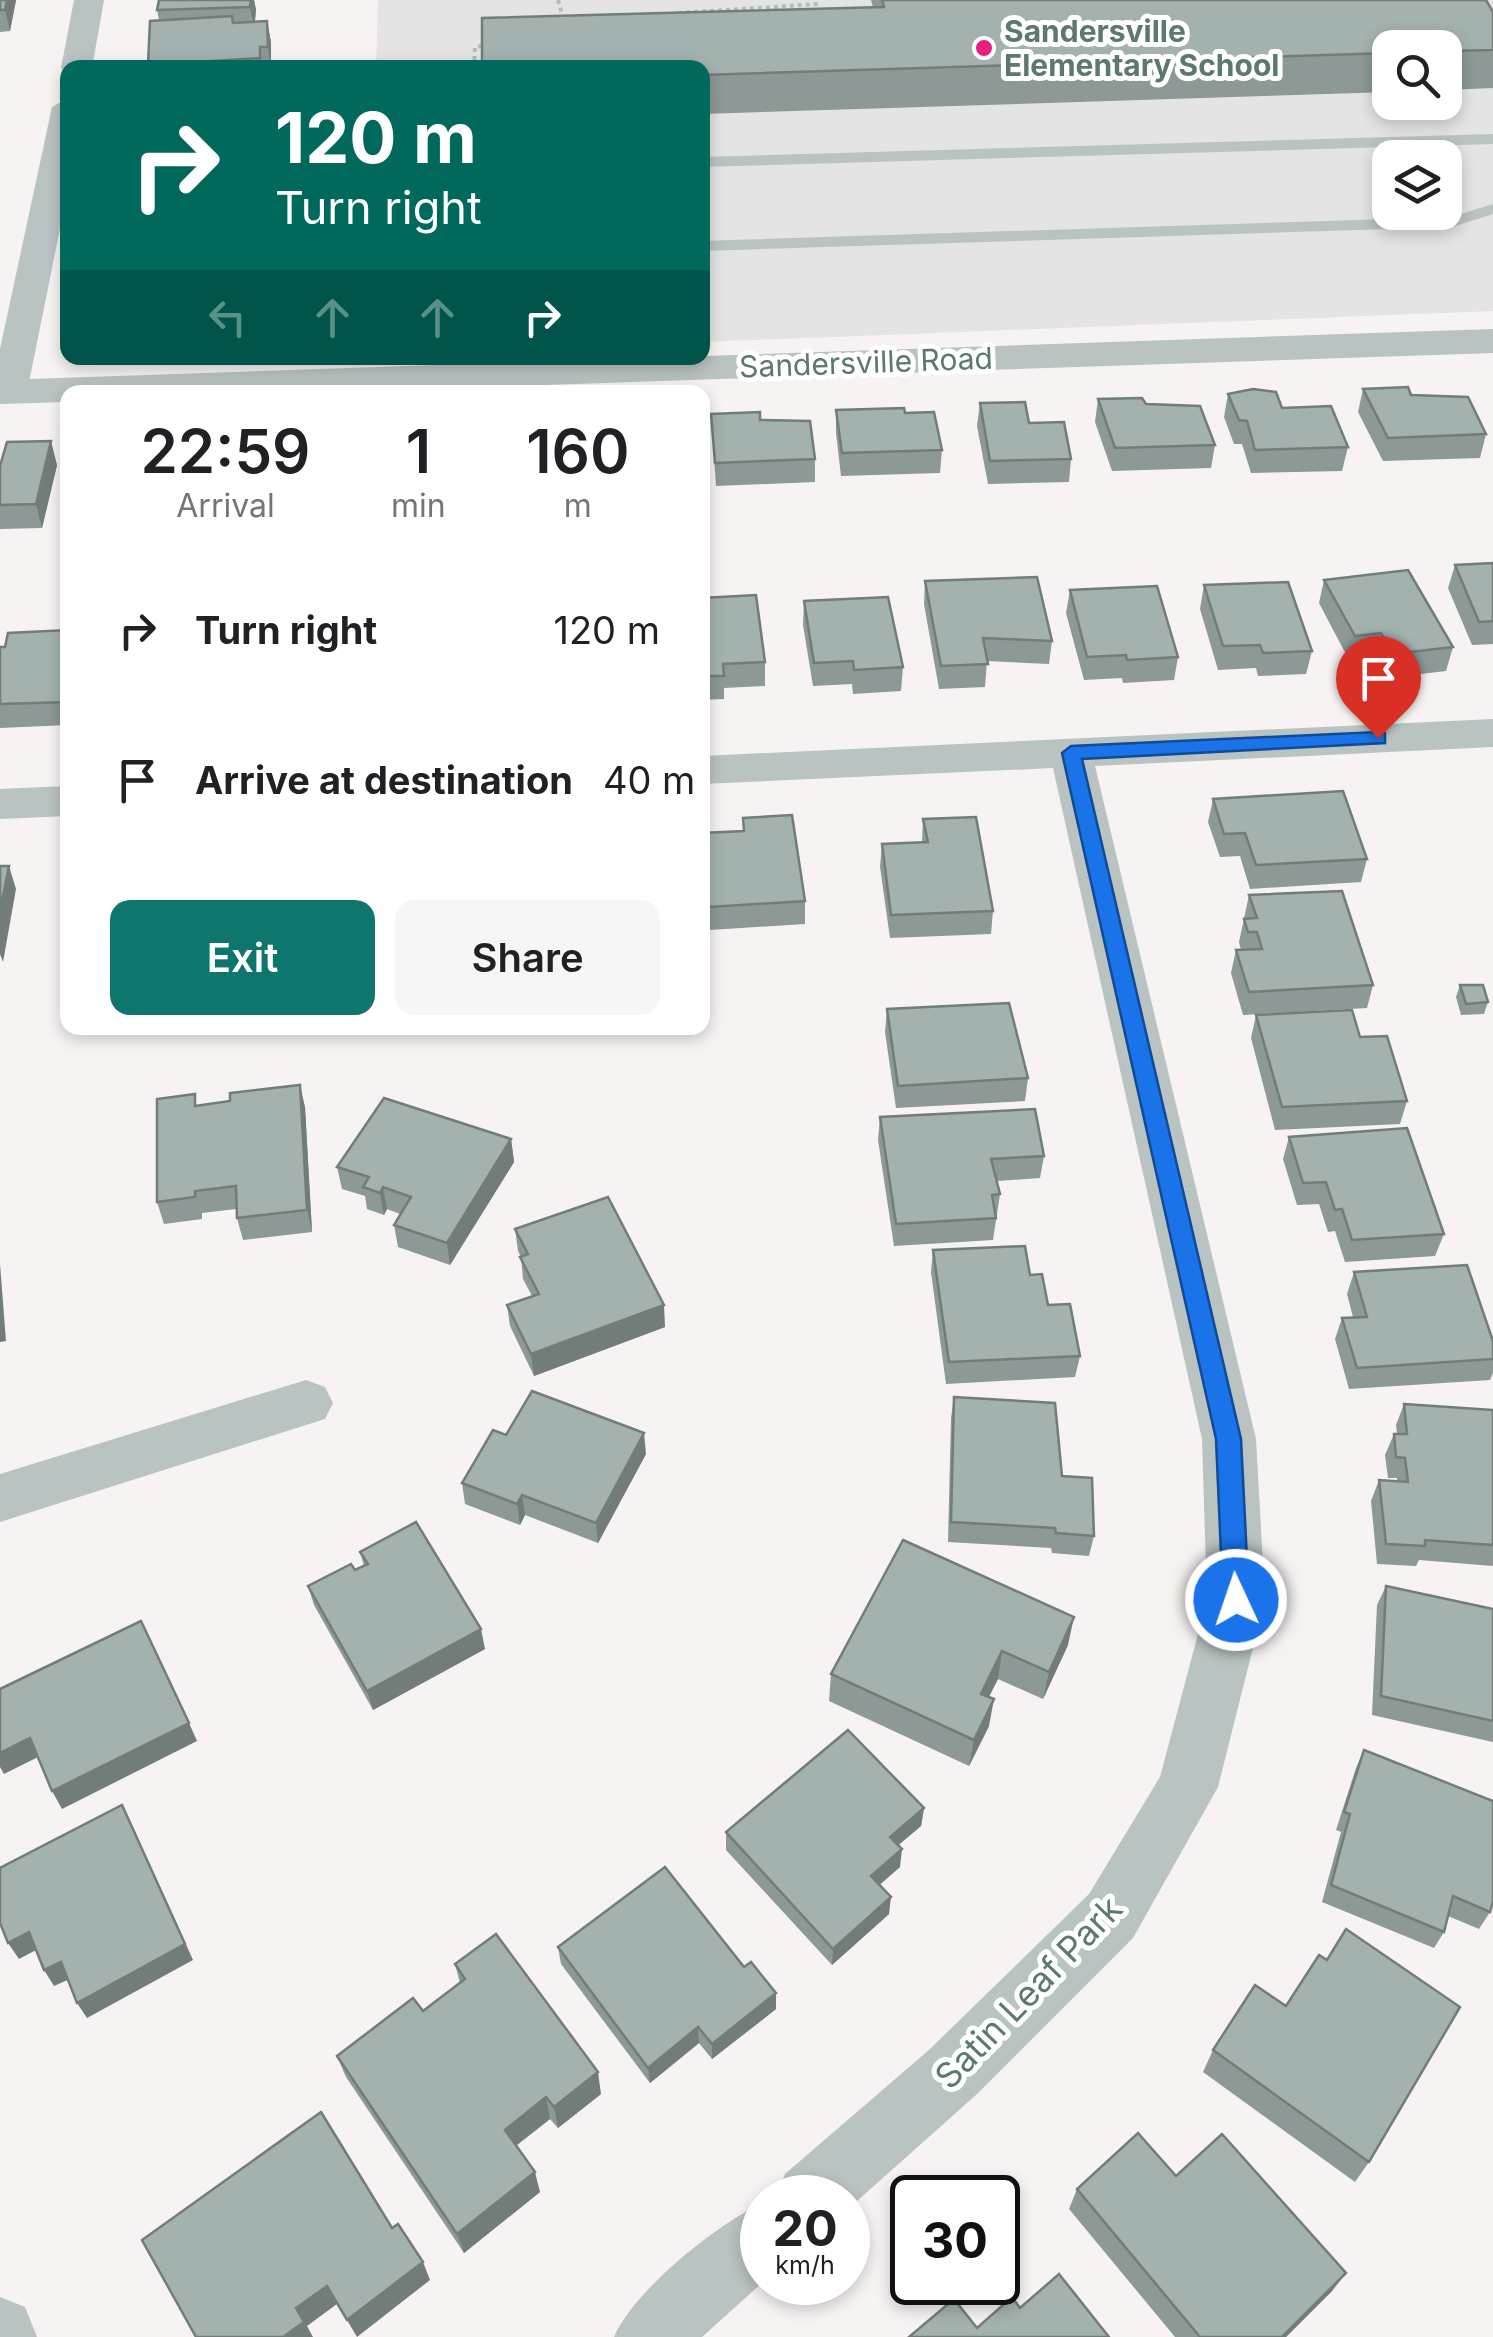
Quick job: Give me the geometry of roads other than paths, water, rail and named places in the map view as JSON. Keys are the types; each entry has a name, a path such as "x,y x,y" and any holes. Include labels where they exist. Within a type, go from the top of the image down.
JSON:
{"street":[{"path":"78,60 90,0"},
{"path":"4,392 60,142"},
{"name":"Sandersville Road","path":"710,361 1493,340"},
{"name":"Sandersville Road","path":"130,385 546,365"},
{"name":"Sandersville Road","path":"4,392 60,389"},
{"path":"710,770 1493,732"},
{"name":"Satin Leaf Park","path":"835,2175 953,2072 1111,1916 1188,1787 1236,1600 1229,1439 1071,753"},
{"path":"0,804 60,801"},
{"path":"0,1498 306,1402"},
{"path":"649,2337 740,2257"}],"lane":[{"path":"710,162 1493,139"},
{"path":"710,246 1452,222 1493,208"}],"place":[{"name":"Sandersville Elementary School","path":"984,48"}]}
